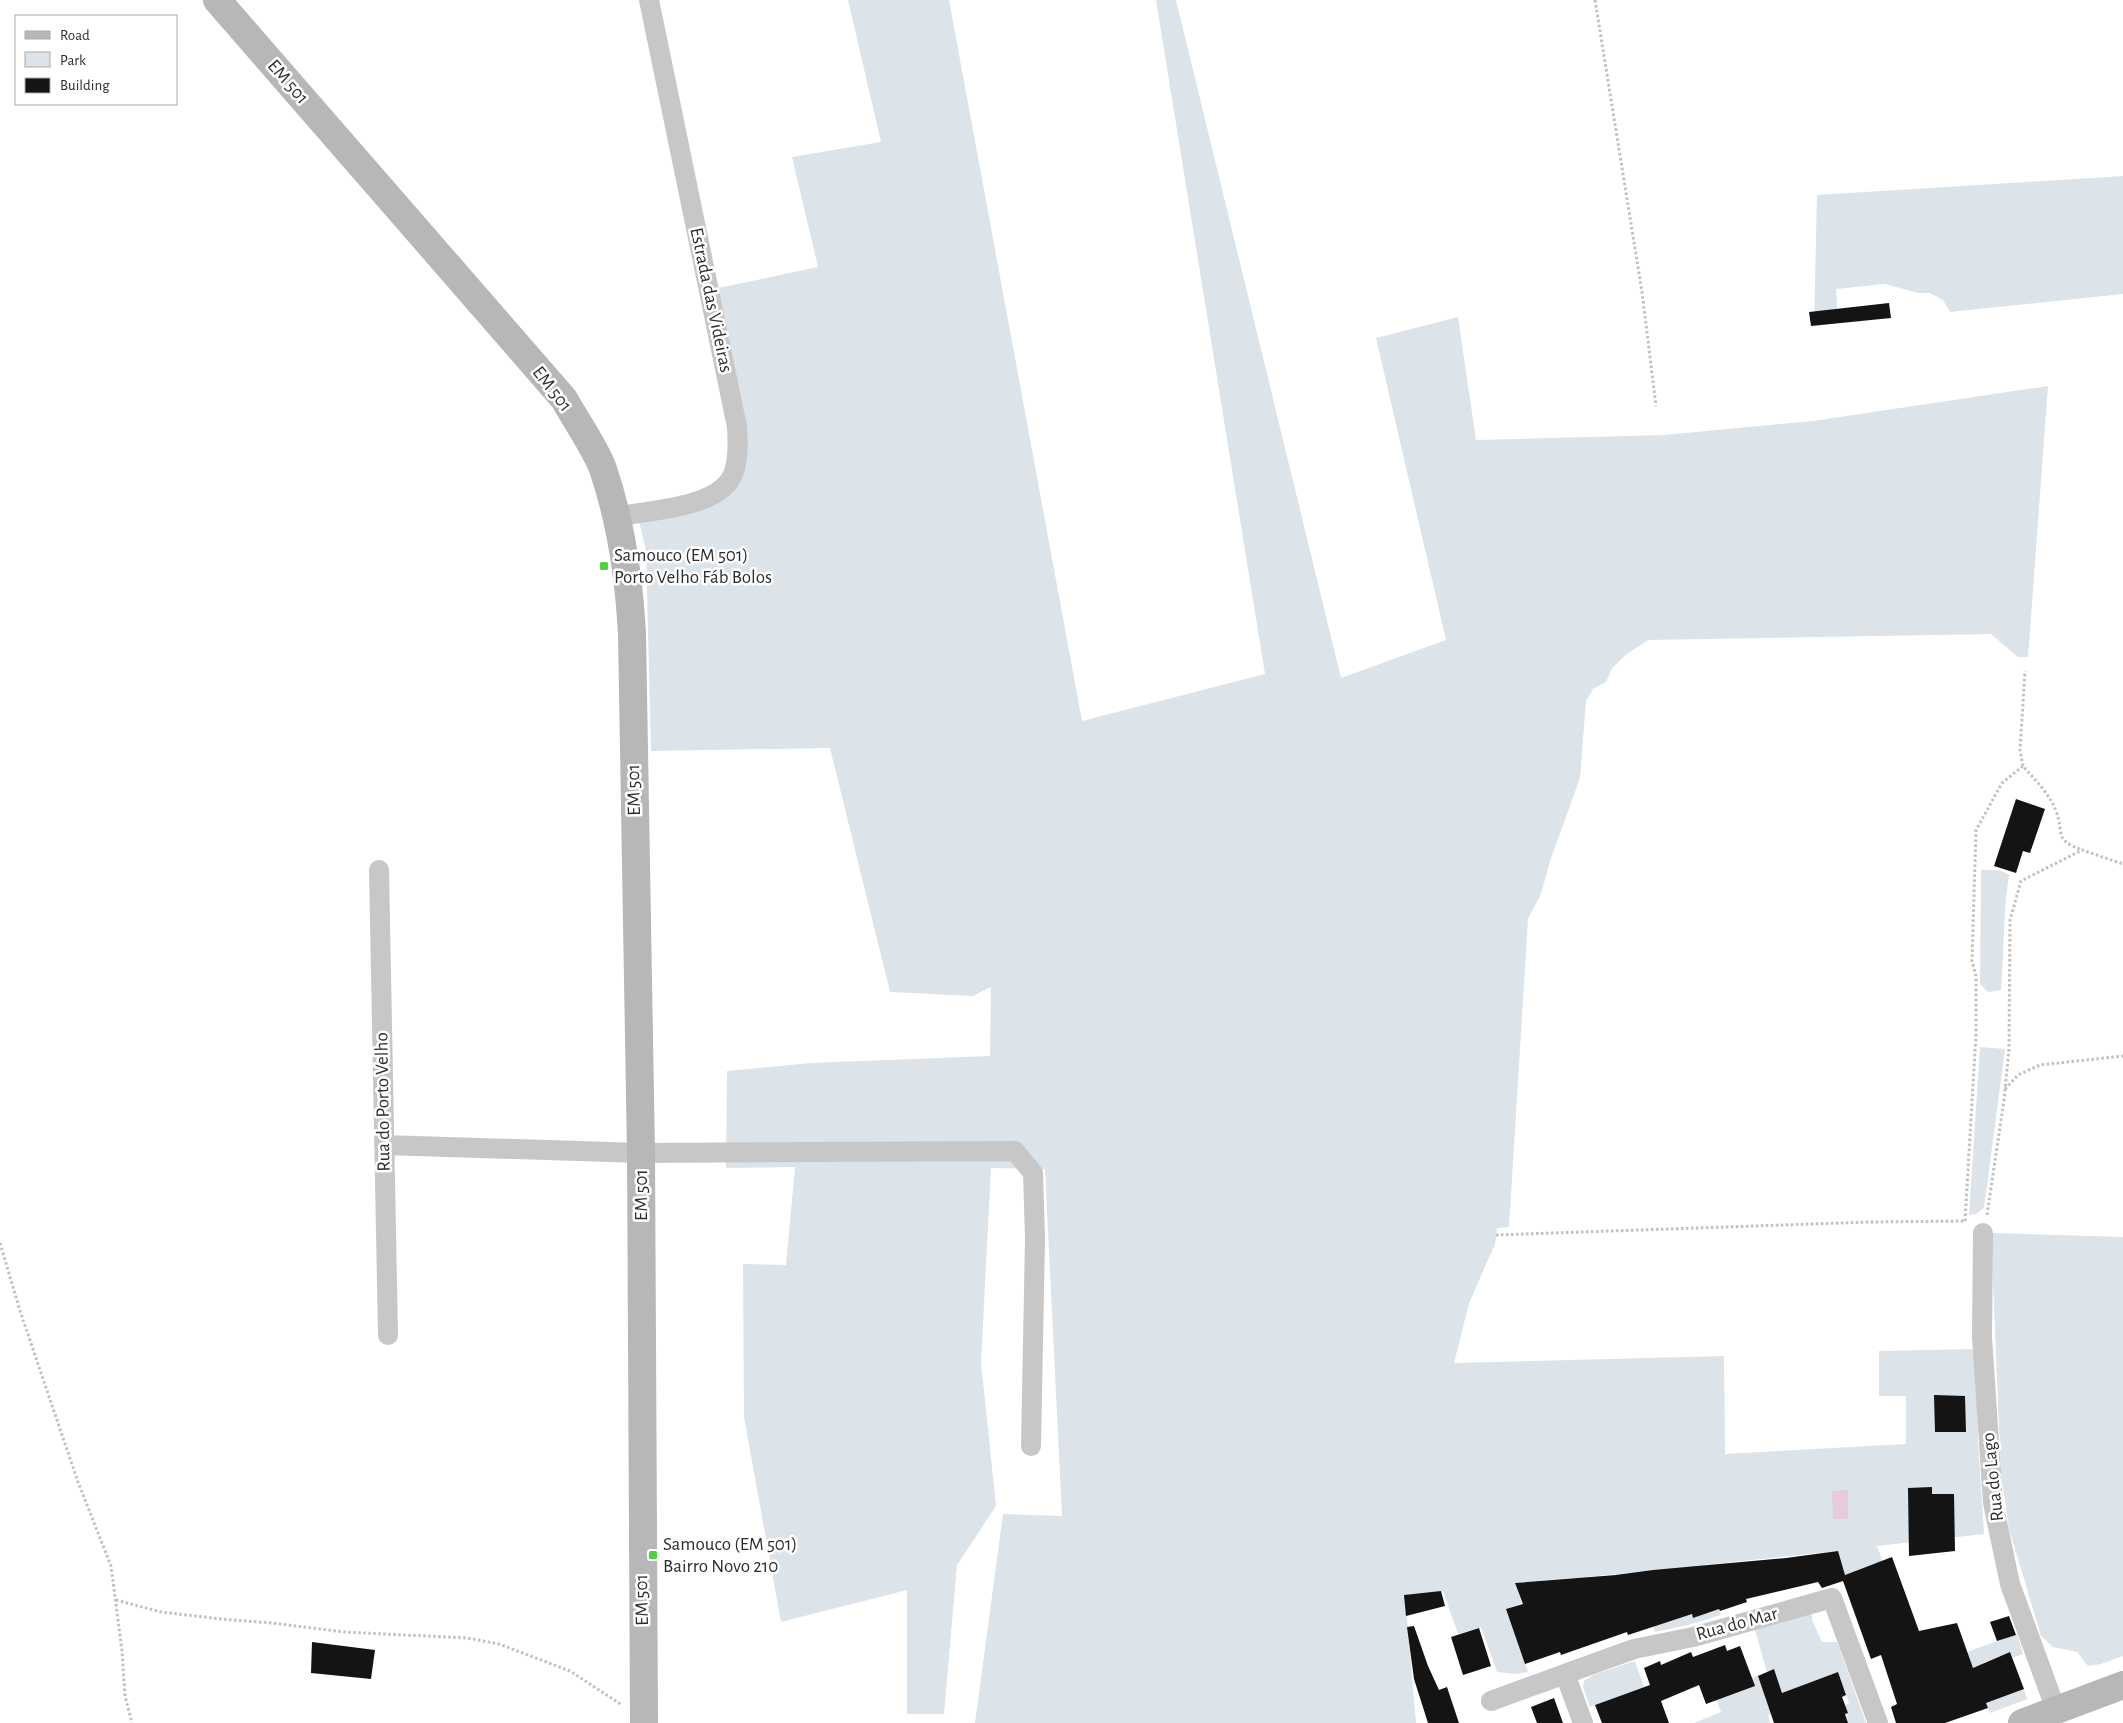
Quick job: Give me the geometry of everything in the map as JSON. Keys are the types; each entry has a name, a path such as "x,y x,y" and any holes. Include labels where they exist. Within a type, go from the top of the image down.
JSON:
{"main road":[{"name":"EM 501","path":"217,0 564,399 603,468 616,516 629,589 632,634 641,1153 644,1720"},
{"path":"2022,1723 2053,1715 2123,1685"}],"street":[{"name":"Estrada das Videiras","path":"616,516 688,504 713,496 730,479 738,452 738,427 649,0"},
{"name":"Rua do Porto Velho","path":"379,870 388,1335"},
{"path":"384,1146 641,1153 1015,1152 1033,1174 1031,1446"},
{"name":"Rua do Lago","path":"1981,1222 1982,1337 1993,1503 2010,1584 2053,1715"},
{"name":"Rua do Mar","path":"1564,1674 1634,1649 1693,1637 1832,1598 1878,1723"},
{"path":"1491,1701 1564,1674 1583,1723"}],"path":[{"path":"1595,0 1642,292 1656,406"},
{"path":"2025,671 2020,750 2023,766 2045,792 2056,810 2061,836 2067,844 2123,864"},
{"path":"1966,1221 1976,1034 1976,976 1972,961 1976,830 2002,783 2023,766"},
{"path":"1496,1235 1859,1223 1981,1222 2005,1089 2009,1049 2010,920 2021,881 2082,850"},
{"path":"2005,1089 2018,1075 2040,1065 2123,1056"},
{"path":"0,1243 21,1314 78,1482 111,1566 122,1651 125,1696 132,1723"},
{"path":"116,1600 161,1612 221,1619 344,1632 467,1638 499,1644 570,1671 644,1720"}],"green space":[{"path":"848,0 949,0 1082,721 1265,674 1156,0 1176,0 1341,678 1446,640 1376,338 1458,317 1476,440 1664,435 1813,421 2048,386 2028,657 2018,657 1991,634 1648,640 1627,654 1612,668 1606,682 1593,689 1586,701 1580,778 1550,861 1541,894 1528,919 1509,1227 1497,1228 1495,1244 1469,1303 1454,1363 1724,1356 1725,1454 1906,1444 1906,1396 1879,1396 1879,1351 1976,1349 1978,1440 1984,1534 1877,1546 1891,1583 1876,1563 1842,1576 1843,1581 1829,1585 1826,1577 1844,1571 1837,1551 1704,1565 1683,1591 1693,1618 1719,1609 1721,1615 1655,1632 1653,1626 1679,1618 1619,1586 1616,1574 1586,1577 1588,1586 1579,1589 1574,1578 1515,1583 1522,1603 1507,1609 1528,1672 1517,1674 1497,1672 1481,1627 1458,1634 1443,1591 1405,1595 1416,1723 975,1723 1003,1514 1062,1516 1045,1169 991,1168 981,1362 996,1506 957,1565 944,1714 907,1714 907,1590 781,1622 744,1417 743,1264 786,1265 795,1167 726,1168 727,1071 810,1063 990,1056 991,987 973,996 890,992 830,748 651,751 646,550 637,513 713,496 739,452 709,290 818,267 792,157 881,142"},
{"path":"2123,176 2123,294 1950,312 1943,300 1930,293 1918,293 1885,284 1836,289 1838,323 1814,326 1817,195"},
{"path":"1981,870 2000,870 2009,875 2001,990 1988,992 1980,984"},
{"path":"1980,1047 2005,1049 1984,1208 1976,1214 1969,1215"},
{"path":"1991,1233 2123,1237 2123,1656 2101,1664 2088,1666 2077,1652 2053,1647 2041,1636 2009,1529 2001,1474"},
{"path":"1812,1611 1812,1620 1822,1642 1837,1642 1866,1723 1848,1723 1845,1705 1849,1703 1838,1672 1798,1687 1784,1697 1774,1669 1775,1693 1765,1697 1771,1714 1768,1715 1770,1723 1694,1723 1721,1712 1713,1691 1739,1692 1754,1686 1751,1678 1767,1672 1755,1630"},
{"path":"2017,1634 2023,1654 2013,1658 2010,1652 1983,1663 1997,1699 2024,1689 2027,1699 1990,1713 1967,1652"},
{"path":"1635,1661 1644,1687 1590,1707 1583,1687 1584,1681 1593,1675"}],"shaded area":[{"path":"1848,1490 1848,1519 1833,1519 1832,1491"}],"building":[{"path":"1889,303 1891,318 1811,326 1809,312"},
{"path":"2016,799 2045,809 2030,853 2023,851 2016,873 1994,866"},
{"path":"1934,1395 1965,1396 1966,1432 1935,1432"},
{"path":"1932,1487 1932,1494 1954,1494 1955,1551 1909,1556 1908,1488"},
{"path":"1838,1551 1845,1575 1892,1557 1919,1631 1957,1623 1973,1668 2010,1652 2024,1689 1986,1703 1988,1708 1945,1723 1896,1723 1891,1707 1897,1704 1881,1655 1871,1659 1843,1581 1822,1588 1818,1582 1746,1599 1747,1602 1720,1611 1719,1609 1693,1618 1692,1614 1628,1635 1627,1632 1561,1655 1560,1652 1525,1664 1506,1609 1523,1604 1515,1583 1616,1575"},
{"path":"1441,1591 1445,1606 1406,1616 1404,1595"},
{"path":"2009,1616 2016,1635 1997,1641 1990,1622"},
{"path":"1414,1626 1428,1666 1439,1690 1447,1687 1459,1723 1428,1723 1414,1679 1407,1627"},
{"path":"1479,1628 1491,1666 1463,1675 1451,1637"},
{"path":"312,1642 375,1650 371,1679 311,1673"},
{"path":"1725,1645 1727,1651 1740,1646 1755,1686 1706,1704 1699,1685 1661,1701 1669,1723 1602,1723 1595,1705 1650,1685 1644,1668 1660,1661 1661,1665 1691,1652 1693,1657"},
{"path":"1774,1669 1782,1693 1838,1672 1846,1695 1842,1697 1848,1713 1845,1714 1848,1723 1774,1723 1758,1676"},
{"path":"1554,1698 1563,1723 1537,1723 1531,1707"}],"place":[{"name":"Samouco (EM 501) Porto Velho Fáb Bolos","path":"604,566"},
{"name":"Samouco (EM 501) Bairro Novo 210","path":"653,1555"}]}
